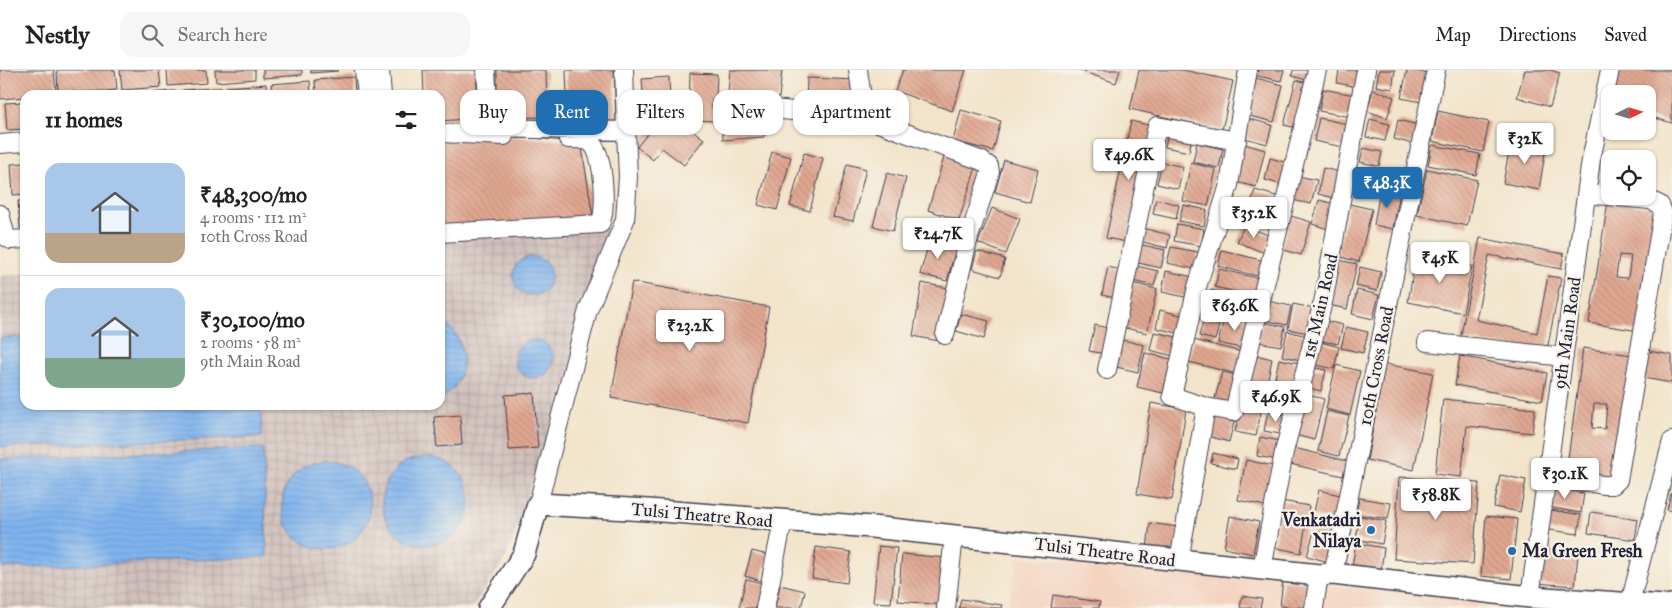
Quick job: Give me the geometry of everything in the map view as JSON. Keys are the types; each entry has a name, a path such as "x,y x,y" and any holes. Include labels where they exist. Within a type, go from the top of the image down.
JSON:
{"street":[{"path":"364,70 366,90"},
{"path":"380,70 382,90"},
{"path":"486,70 491,128 618,131"},
{"path":"624,70 625,90"},
{"path":"858,70 861,90"},
{"path":"1248,70 1238,141 1229,185 1197,287 1172,396 1206,407 1234,412 1317,70"},
{"name":"1st Main Road","path":"1262,570 1284,452 1324,298 1366,70"},
{"name":"10th Cross Road","path":"1314,608 1326,575 1436,70"},
{"name":"9th Main Road","path":"1530,596 1591,160 1610,70"},
{"path":"1107,370 1157,126 1238,141"},
{"path":"445,133 583,139 592,144 600,157 605,207 600,224 445,233"},
{"path":"909,134 982,161 989,166 990,173 969,237 945,335"},
{"path":"489,608 524,554 588,310 625,220 628,177 626,135"},
{"path":"0,144 20,142"},
{"path":"1547,475 1604,485 1613,485 1618,480 1664,213 1660,205 1650,200 1586,194"},
{"path":"605,207 626,205"},
{"path":"0,214 6,237 11,240 20,239"},
{"path":"1427,342 1564,357"},
{"path":"1179,561 1206,407"},
{"path":"1630,603 1672,441"},
{"name":"Tulsi Theatre Road","path":"538,504 648,510 872,527 1262,570 1530,596 1576,604 1630,603 1672,605"},
{"path":"765,608 783,521"},
{"path":"946,608 954,536"}],"shaded area":[{"path":"619,229 507,556 472,608 0,608 0,276 20,274 20,410 445,410 445,237"},
{"path":"1018,557 1280,578 1276,608 1008,608"},
{"path":"1324,586 1478,597 1476,608 1320,608"}],"water":[{"path":"532,257 545,263 551,276 545,289 532,295 519,289 513,276 519,263"},
{"path":"445,324 457,337 462,348 463,360 457,382 450,392 445,395"},
{"path":"20,337 20,410 261,410 262,437 0,447 0,338"},
{"path":"534,340 547,346 553,359 547,372 534,378 521,372 515,359 521,346"},
{"path":"263,448 267,557 3,568 0,459"},
{"path":"426,457 443,461 457,470 466,484 470,501 466,518 457,532 443,541 426,545 409,541 395,532 386,518 382,501 386,484 395,470 409,461"},
{"path":"326,461 343,465 357,474 366,488 370,505 366,522 357,536 343,545 326,549 309,545 295,536 286,522 282,505 286,488 295,474 309,465"}],"building":[{"path":"0,70 54,70 56,90 20,90 20,97 0,99"},
{"path":"57,70 115,70 117,90 58,90"},
{"path":"120,70 159,70 161,87 122,90"},
{"path":"167,70 206,70 207,83 168,86"},
{"path":"215,70 255,70 255,79 216,82"},
{"path":"263,70 302,70 302,75 263,78"},
{"path":"311,70 338,70 338,71 311,73"},
{"path":"423,70 476,70 477,90 460,90 460,119 445,121 445,90 424,90"},
{"path":"497,70 546,70 546,90 536,90 536,117 526,117 526,90 497,90"},
{"path":"566,70 614,70 616,121 608,121 608,90 567,90"},
{"path":"730,70 782,70 780,90 728,90"},
{"path":"903,70 966,70 952,111 909,96 909,90 895,90"},
{"path":"1078,70 1120,70 1116,83"},
{"path":"1139,70 1183,70 1233,81 1222,130 1130,109"},
{"path":"1254,70 1284,70 1281,81 1253,75"},
{"path":"1293,70 1313,70 1310,81 1292,76"},
{"path":"1339,70 1360,70 1357,87 1337,83"},
{"path":"1379,70 1395,70 1392,89 1376,86"},
{"path":"1407,70 1428,73 1422,102 1401,98"},
{"path":"1525,70 1550,70 1560,73 1550,107 1517,97"},
{"path":"1614,70 1672,70 1672,123 1656,118 1656,85 1612,85"},
{"path":"690,73 717,74 716,90 713,90 713,121 703,121 703,90 690,90"},
{"path":"354,77 355,90 316,90 315,80"},
{"path":"669,77 670,90 643,90 642,79"},
{"path":"1252,77 1283,85 1274,122 1242,114"},
{"path":"807,78 857,80 857,90 807,90"},
{"path":"1296,80 1312,84 1301,129 1284,125"},
{"path":"310,81 311,90 272,90 271,84"},
{"path":"266,84 267,90 227,90 227,87"},
{"path":"222,88 222,90 183,90"},
{"path":"1323,89 1355,95 1351,117 1319,111"},
{"path":"1373,90 1394,97 1387,118 1367,111"},
{"path":"20,102 20,129 7,130 5,103"},
{"path":"961,110 1001,121 993,151 953,141"},
{"path":"1438,111 1489,122 1483,152 1432,141"},
{"path":"1246,118 1272,125 1267,144 1241,137"},
{"path":"1319,118 1352,125 1348,148 1314,141"},
{"path":"1370,119 1389,124 1385,141 1366,137"},
{"path":"1398,120 1418,125 1413,144 1394,139"},
{"path":"1131,121 1153,126 1127,242 1106,238"},
{"path":"647,135 699,135 704,139 684,165 662,148 653,160 637,147"},
{"path":"723,135 764,135 764,137 723,140"},
{"path":"506,136 581,142 593,217 445,227 445,139"},
{"path":"1167,137 1191,142 1189,152 1165,147"},
{"path":"1511,141 1546,147 1539,190 1503,183"},
{"path":"1197,143 1223,149 1219,168 1193,162"},
{"path":"1241,143 1265,150 1256,187 1231,181"},
{"path":"1432,145 1480,154 1476,175 1428,165"},
{"path":"1363,148 1382,152 1379,166 1360,162"},
{"path":"772,152 791,157 777,210 758,205"},
{"path":"804,153 823,158 810,211 790,206"},
{"path":"945,154 977,164 959,220 928,210"},
{"path":"1270,158 1288,163 1283,185 1265,180"},
{"path":"1004,160 1038,169 1030,202 995,192"},
{"path":"1162,162 1183,167 1178,189 1157,184"},
{"path":"20,163 20,194 13,195 11,164"},
{"path":"1191,163 1216,169 1208,206 1183,201"},
{"path":"847,164 866,169 853,221 833,217"},
{"path":"1323,168 1340,172 1334,198 1318,194"},
{"path":"1427,169 1477,180 1467,226 1417,215"},
{"path":"887,173 906,178 893,231 873,226"},
{"path":"1298,176 1317,180 1311,204 1292,200"},
{"path":"1380,189 1400,192 1393,229 1374,225"},
{"path":"1255,190 1283,198 1274,228 1246,219"},
{"path":"1156,199 1179,205 1176,219 1153,214"},
{"path":"1319,200 1335,204 1328,229 1312,224"},
{"path":"18,201 20,201 20,228"},
{"path":"1349,204 1372,209 1359,262 1337,256"},
{"path":"1183,205 1207,210 1204,226 1179,221"},
{"path":"1607,205 1633,205 1658,209 1639,331 1589,323","holes":["1619,255 1631,256 1628,278 1616,277"]},
{"path":"992,208 1020,219 1006,254 978,243"},
{"path":"1291,216 1311,222 1301,255 1281,249"},
{"path":"1177,224 1204,229 1201,246 1174,241"},
{"path":"1244,226 1271,236 1265,253 1237,242"},
{"path":"1142,228 1170,235 1167,248 1139,241"},
{"path":"1480,238 1564,254 1561,269 1489,255 1476,320 1537,333 1548,276 1561,278 1547,350 1460,340"},
{"path":"930,239 956,247 947,281 920,274"},
{"path":"1138,244 1165,250 1161,268 1134,262"},
{"path":"1171,247 1198,252 1194,269 1167,263"},
{"path":"1222,250 1268,262 1264,278 1218,266"},
{"path":"977,251 1005,259 1000,277 972,269"},
{"path":"1416,255 1472,266 1463,313 1408,302"},
{"path":"1334,259 1357,264 1347,309 1324,304"},
{"path":"1132,265 1158,271 1154,286 1129,280"},
{"path":"1108,267 1126,271 1120,299 1102,295"},
{"path":"1360,267 1381,272 1377,291 1356,286"},
{"path":"1219,269 1265,280 1260,298 1215,287"},
{"path":"1166,271 1193,277 1189,298 1162,292"},
{"path":"632,282 769,307 748,423 611,398"},
{"path":"922,283 948,288 939,341 913,336"},
{"path":"1132,283 1157,289 1147,333 1121,327"},
{"path":"1211,290 1256,301 1253,317 1208,306"},
{"path":"1357,290 1379,295 1373,319 1352,314"},
{"path":"1267,301 1291,306 1287,325 1263,320"},
{"path":"1293,304 1313,308 1308,333 1288,329"},
{"path":"1160,310 1181,315 1177,333 1156,328"},
{"path":"1206,310 1222,315 1215,340 1199,336"},
{"path":"961,314 989,321 984,339 956,331"},
{"path":"1225,314 1251,321 1245,349 1218,343"},
{"path":"1326,321 1343,325 1338,344 1322,341"},
{"path":"1262,322 1285,327 1281,346 1258,342"},
{"path":"1095,325 1112,329 1106,354 1089,351"},
{"path":"1346,327 1368,332 1363,353 1341,348"},
{"path":"1287,331 1307,336 1301,360 1282,356"},
{"path":"1154,332 1177,337 1173,356 1150,350"},
{"path":"1118,339 1144,345 1138,372 1112,366"},
{"path":"1194,340 1242,352 1237,374 1189,362"},
{"path":"1317,341 1339,347 1334,369 1312,364"},
{"path":"1583,348 1632,355 1616,480 1566,473","holes":["1594,404 1607,404 1605,429 1592,428"]},
{"path":"1648,351 1672,355 1672,383 1643,378"},
{"path":"1145,353 1171,359 1163,393 1137,387"},
{"path":"1252,354 1272,359 1266,388 1246,384"},
{"path":"1460,356 1547,373 1542,401 1455,385"},
{"path":"1279,359 1299,363 1294,388 1274,383"},
{"path":"1385,364 1433,373 1414,470 1367,460"},
{"path":"1336,365 1360,371 1350,415 1326,409"},
{"path":"1307,366 1326,370 1321,391 1302,386"},
{"path":"1222,372 1240,376 1232,407 1214,402"},
{"path":"1274,385 1294,389 1289,413 1269,409"},
{"path":"1241,387 1265,392 1262,409 1238,404"},
{"path":"534,393 538,448 509,450 505,395"},
{"path":"1300,393 1324,399 1314,440 1291,434"},
{"path":"1443,399 1535,409 1532,433 1467,426 1461,477 1435,474"},
{"path":"1151,403 1186,409 1172,500 1137,494"},
{"path":"1240,408 1261,412 1256,436 1235,432"},
{"path":"1268,411 1289,416 1285,435 1264,431"},
{"path":"1327,411 1349,416 1339,456 1318,451"},
{"path":"460,415 462,445 437,447 434,417"},
{"path":"1209,415 1234,422 1229,442 1204,435"},
{"path":"1260,437 1280,441 1277,460 1257,456"},
{"path":"1294,448 1347,461 1343,476 1290,464"},
{"path":"1213,453 1238,459 1236,469 1211,463"},
{"path":"1246,460 1273,466 1265,506 1238,500"},
{"path":"1500,475 1526,480 1520,512 1494,507"},
{"path":"1399,477 1479,483 1473,564 1394,559"},
{"path":"1549,488 1584,493 1581,513 1546,507"},
{"path":"1319,490 1344,496 1338,521 1313,516"},
{"path":"1672,493 1672,511 1667,510"},
{"path":"1359,498 1391,503 1388,519 1356,514"},
{"path":"1282,501 1309,506 1301,553 1273,547"},
{"path":"1545,509 1581,515 1578,534 1542,529"},
{"path":"1591,512 1638,519 1635,540 1588,533"},
{"path":"1230,516 1259,522 1253,554 1224,548"},
{"name":"Venkatadri Nilaya","path":"1360,516 1386,521 1382,544 1356,539"},
{"path":"1486,516 1517,519 1511,579 1481,576"},
{"path":"1150,523 1178,527 1175,553 1147,549"},
{"path":"1314,531 1336,537 1329,562 1307,556"},
{"path":"1356,543 1384,548 1381,570 1352,566"},
{"path":"879,546 897,548 891,603 873,602"},
{"path":"816,547 851,552 847,583 812,578"},
{"path":"1538,549 1578,553 1575,586 1535,583"},
{"path":"752,551 768,555 761,581 745,576"},
{"path":"902,554 948,558 944,605 898,601"},
{"path":"746,579 766,584 761,608 739,608"},
{"path":"1283,580 1314,584 1311,608 1280,606"},
{"path":"780,585 805,591 801,608 775,608"},
{"path":"1053,595 1100,602 1099,608 1051,608"},
{"path":"1242,596 1262,599 1260,608 1240,608"},
{"path":"961,599 1002,605 1001,608 959,608"}],"place":[{"name":"Venkatadri Nilaya","path":"1371,530"},
{"name":"Ma Green Fresh","path":"1512,551"}]}
